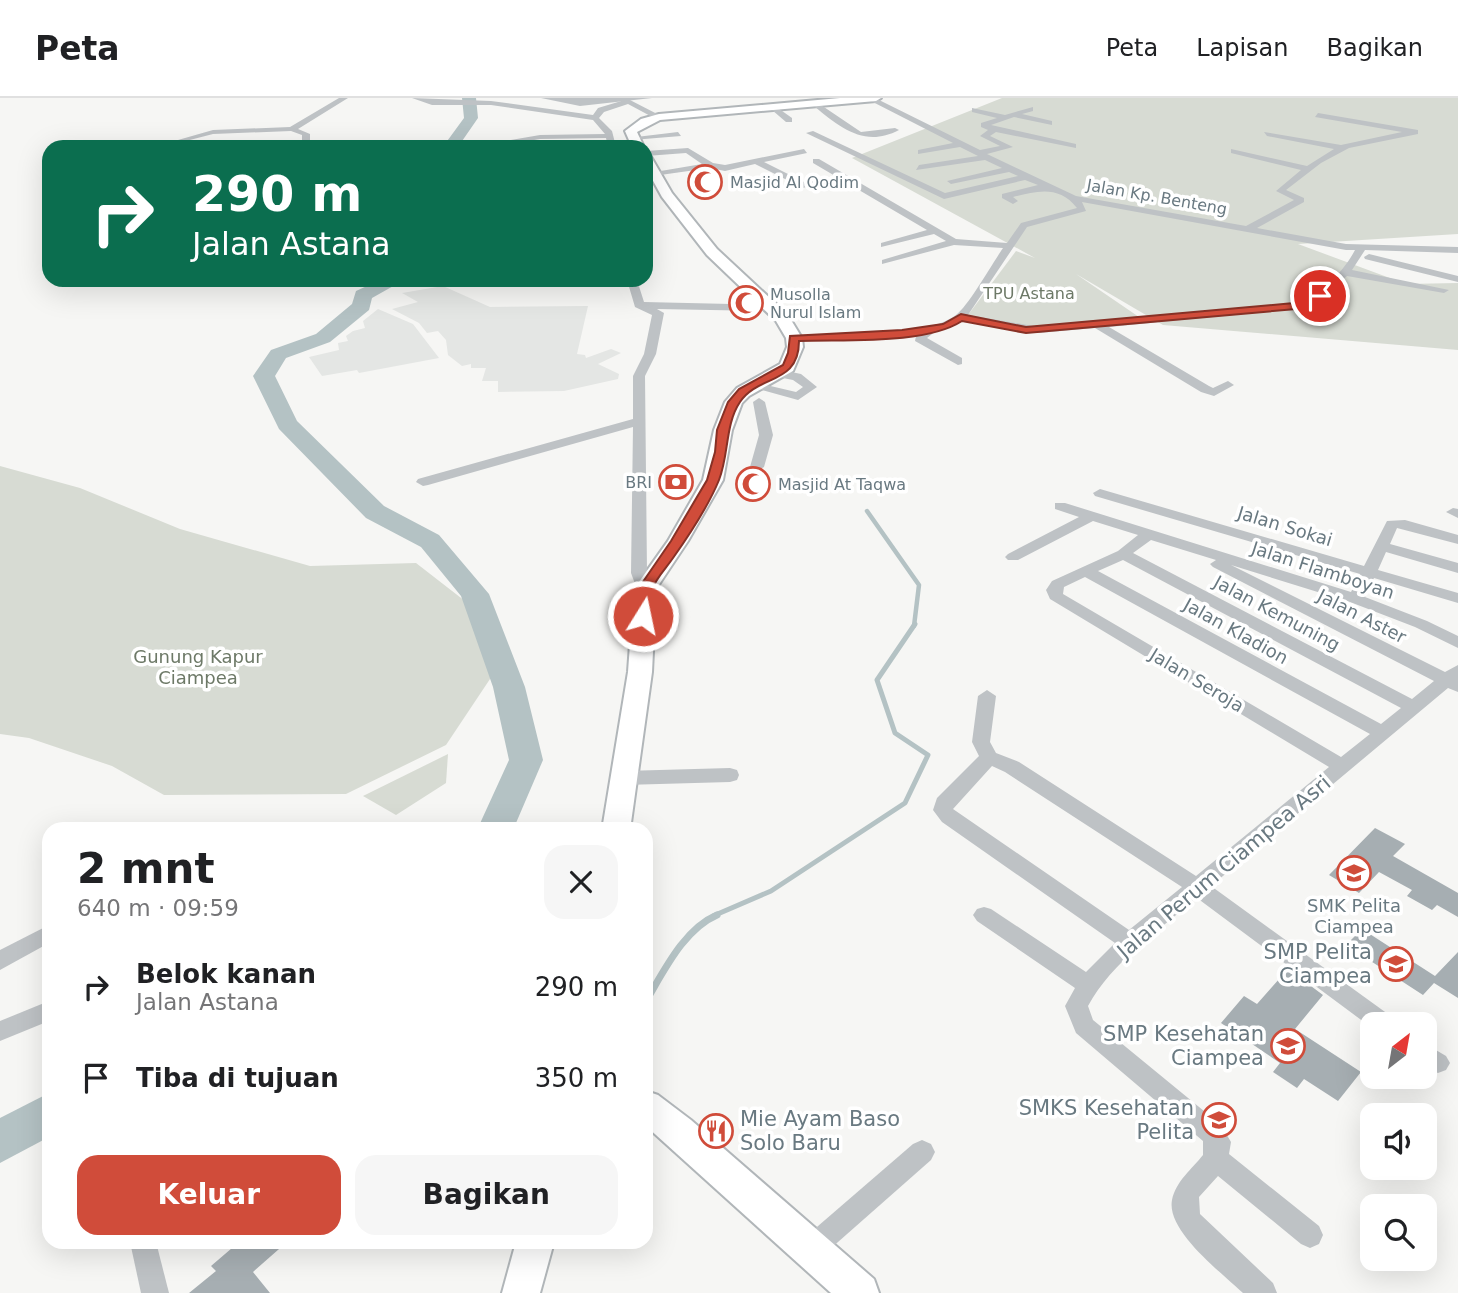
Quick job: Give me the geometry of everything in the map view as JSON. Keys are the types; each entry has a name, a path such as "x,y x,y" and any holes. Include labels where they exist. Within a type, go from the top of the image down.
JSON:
{"main road":[{"path":"634,140 631,131 640,124 659,117 874,98"},
{"path":"617,822 640,672 645,589 678,541 713,480 721,452 723,430 734,402 761,397 778,373 787,367 794,338 771,308 712,252 653,169"},
{"path":"653,1111 812,1248 860,1293"},
{"path":"521,1293 533,1249"}],"street":[{"path":"292,129 344,98"},
{"path":"416,98 432,103 481,102 595,118 611,140"},
{"path":"545,98 570,103 627,102 659,117"},
{"path":"595,118 601,110 648,98"},
{"name":"Jalan Kp. Benteng","path":"874,98 1010,169 1074,198 1360,252 1458,250"},
{"path":"818,105 843,126 860,135 895,130"},
{"path":"775,108 789,120"},
{"path":"1030,109 984,125 1076,144 1056,153"},
{"path":"975,110 1004,117"},
{"path":"1014,114 1049,123"},
{"path":"1248,229 1301,200 1280,191 1342,148 1415,132 1318,115"},
{"path":"881,121 905,116"},
{"path":"182,140 213,132 292,129 306,134 306,140"},
{"path":"919,169 1009,147 984,135 993,129"},
{"path":"810,133 944,196 1026,177"},
{"path":"649,140 678,134"},
{"path":"1267,134 1342,148"},
{"path":"523,140 540,137 610,136"},
{"path":"921,152 962,144"},
{"path":"653,160 686,149 710,165"},
{"path":"653,162 725,168 804,151"},
{"path":"1234,151 1309,169"},
{"path":"842,156 855,154"},
{"path":"805,163 829,158"},
{"path":"816,161 954,242"},
{"path":"757,162 775,174 786,174 803,185 825,180"},
{"path":"771,169 793,165"},
{"path":"951,181 1010,169"},
{"path":"1013,201 1005,196 1046,186"},
{"path":"794,338 902,333 946,327 961,317 1012,246 1013,236 1030,221 1083,209 1074,198"},
{"path":"884,245 935,231"},
{"path":"886,262 954,242 1012,246"},
{"path":"961,317 1026,330 1296,306 1320,296 1360,252 1458,279"},
{"path":"1344,272 1444,290"},
{"path":"634,287 639,305"},
{"path":"639,305 771,308"},
{"path":"639,305 659,313 650,354 639,376 639,573 645,589"},
{"path":"1098,325 1205,389 1214,392 1228,385"},
{"path":"932,328 919,339 943,349 958,361"},
{"path":"757,467 765,435 761,397 798,396 811,387 797,377 778,373"},
{"path":"423,482 639,421"},
{"name":"Jalan Sokai","path":"1100,493 1458,598"},
{"path":"1060,506 1180,544 1195,519"},
{"path":"1013,557 1092,516"},
{"path":"1356,599 1389,526 1398,523 1458,540"},
{"path":"1087,572 1123,554 1148,535"},
{"name":"Jalan Flamboyan","path":"1180,544 1356,599 1421,624 1458,643"},
{"name":"Jalan Aster","path":"1180,544 1453,678"},
{"path":"1381,546 1458,568"},
{"name":"Jalan Kemuning","path":"1123,554 1414,707"},
{"name":"Jalan Seroja","path":"1087,572 1058,584 1054,590 1056,596 1343,767"},
{"name":"Jalan Kladion","path":"1087,572 1375,729"},
{"name":"Jalan Perum Ciampea Asri","path":"1215,1158 1218,1142 1212,1133 1084,1026 1076,1006 1088,985 1130,942 1343,767 1375,729 1414,707 1453,678"},
{"path":"987,696 981,742 982,750 989,757 1012,767 1196,886 1368,1012"},
{"path":"989,757 944,803 943,810 1130,942"},
{"path":"624,778 730,775"},
{"path":"984,915 1088,985"},
{"path":"0,961 42,937"},
{"path":"0,1031 42,1014"},
{"path":"812,1248 922,1152"},
{"path":"1264,1293 1190,1223 1185,1214 1185,1196 1215,1158 1310,1235"},
{"path":"145,1249 155,1293"}],"shaded area":[{"path":"445,287 490,307 588,306 577,354 585,355 586,358 611,349 621,353 598,364 619,374 618,379 564,391 498,392 498,381 482,381 486,368 471,368 471,364 462,366 448,355 446,340 438,331 427,333 419,323 392,309 418,302 402,293"},
{"path":"378,309 413,324 439,358 359,373 357,370 322,376 309,357 339,350 338,343 348,341 346,336 353,331 365,328 363,321"}],"green space":[{"name":"TPU Astana","path":"1002,98 1458,98 1458,234 1298,244 1406,284 1458,283 1458,350 1163,325 1076,274 1139,317 1036,329 968,315 1016,251 1035,258 852,158"},
{"name":"Gunung Kapur Ciampea","path":"0,466 80,488 180,529 310,566 416,563 483,615 492,676 446,745 346,794 164,795 112,766 29,738 0,734"},
{"path":"448,754 446,783 396,815 363,796"}],"building":[{"name":"SMK Pelita Ciampea","path":"1375,828 1405,844 1393,856 1458,893 1458,917 1437,905 1432,910 1407,896 1412,890 1379,872 1359,893 1329,875"},
{"name":"SMP Pelita Ciampea","path":"1362,929 1435,976 1458,952 1458,998 1434,983 1423,995 1346,945"},
{"name":"SMP Kesehatan Ciampea","path":"1288,969 1323,995 1295,1029 1360,1071 1338,1101 1304,1079 1297,1088 1273,1072 1280,1063 1221,1023 1244,996 1257,1004"},
{"path":"231,1249 279,1249 253,1272 270,1293 189,1293 216,1271 211,1266"}],"waterway":[{"path":"455,140 471,118 472,105 469,98"},
{"path":"380,287 363,295 362,306 323,338 278,354 264,376 287,424 375,512 430,541 475,594 509,687 526,760 499,822"},
{"path":"867,511 919,585 914,625"},
{"path":"713,916 771,891 905,803 928,755 895,733 877,680 914,625"},
{"path":"653,989 685,940 705,921 717,915"},
{"path":"0,1142 42,1117"}],"place":[{"name":"Masjid Al Qodim","path":"705,182"},
{"name":"Musolla Nurul Islam","path":"746,303"},
{"name":"BRI","path":"676,482"},
{"name":"Masjid At Taqwa","path":"753,484"},
{"name":"SMK Pelita Ciampea","path":"1354,873"},
{"name":"SMP Pelita Ciampea","path":"1396,964"},
{"name":"SMP Kesehatan Ciampea","path":"1288,1046"},
{"name":"SMKS Kesehatan Pelita","path":"1219,1120"},
{"name":"Mie Ayam Baso Solo Baru","path":"716,1131"}],"route":[{"path":"643,616 645,589 678,541 713,480 721,452 723,430 734,402 743,392 787,367 794,353 794,338 902,333 946,327 961,317 1026,330 1072,328 1296,306 1320,296"}]}
